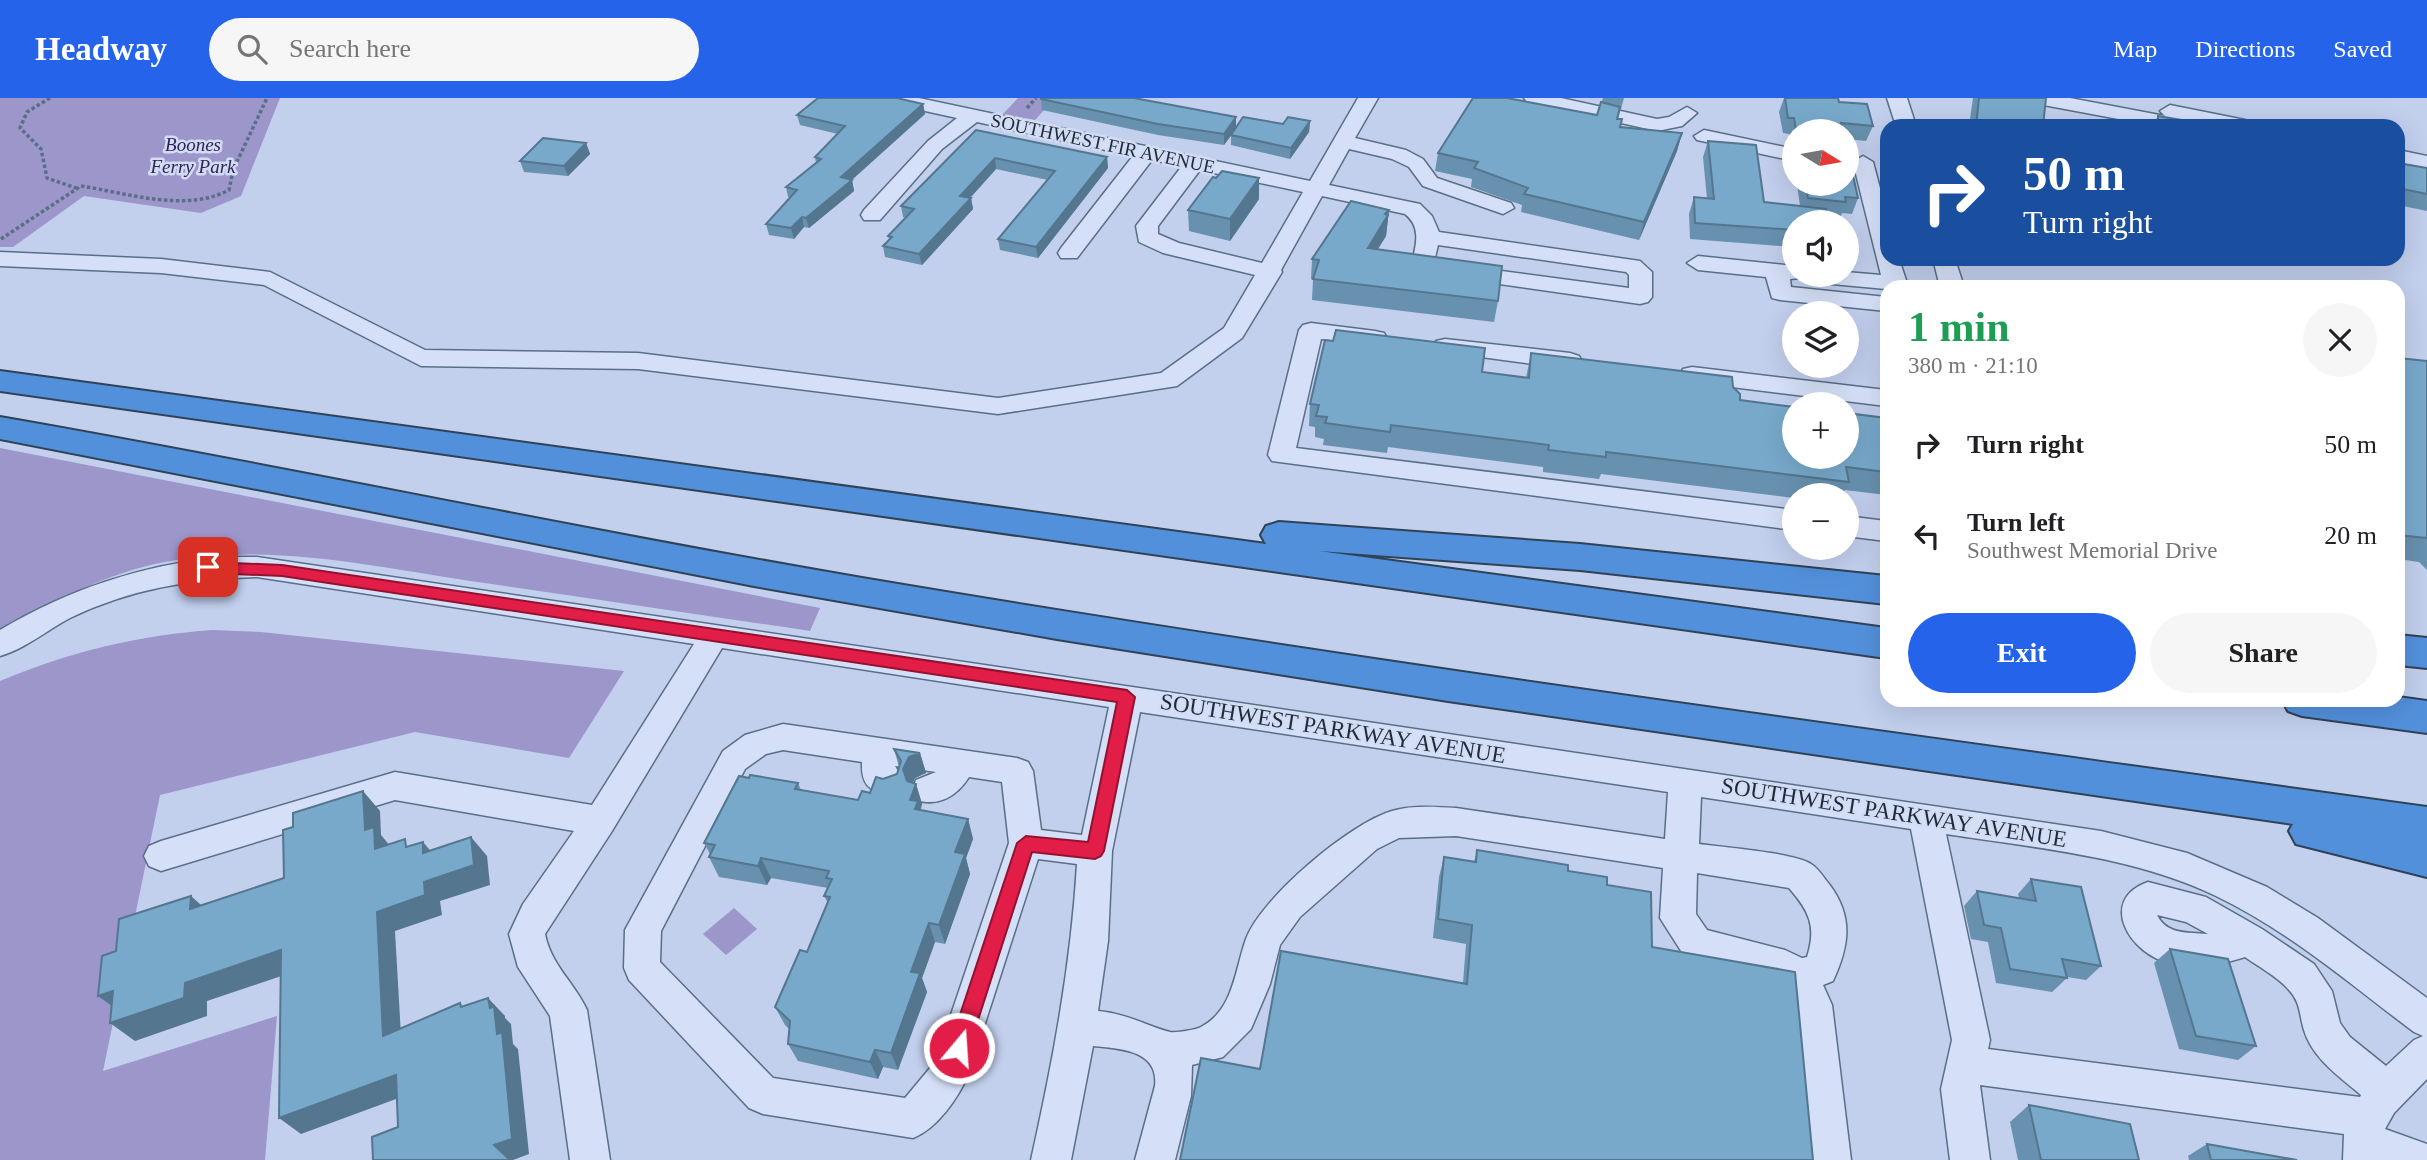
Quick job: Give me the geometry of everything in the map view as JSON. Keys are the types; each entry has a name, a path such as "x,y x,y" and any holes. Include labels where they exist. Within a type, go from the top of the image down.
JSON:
{"highway":[{"path":"0,381 1880,642"},
{"path":"0,428 246,472 692,561 990,613 1343,669 2427,825"},
{"path":"997,518 1477,548 1880,589"},
{"path":"2405,651 2427,653"},
{"path":"2353,707 2427,717"},
{"path":"2050,771 2427,858"}],"street":[{"name":"SOUTHWEST FIR AVENUE","path":"891,98 1316,186 1412,209 1424,216 1430,228 1428,237"},
{"path":"0,258 161,266 270,279 421,358 638,361 998,405 1168,380 1233,333 1368,98"},
{"path":"1534,98 1657,125 1675,122 1686,106 1722,123"},
{"path":"1898,98 1904,119"},
{"path":"2038,98 2150,119"},
{"path":"2098,98 2208,119"},
{"path":"2239,105 2248,119"},
{"path":"872,215 928,153 972,116"},
{"path":"1704,136 1782,152"},
{"path":"1342,141 1399,154 1416,163 1430,182 1503,208"},
{"path":"1069,253 1147,152"},
{"path":"2405,157 2427,162"},
{"path":"1859,161 1880,163"},
{"path":"1196,162 1147,226 1147,237 1171,248 1270,272"},
{"path":"2405,170 2427,175"},
{"path":"1859,173 1880,234"},
{"path":"1428,237 1632,266 1641,272 1640,297 1422,267 1428,237"},
{"path":"1698,263 1782,272"},
{"path":"1782,285 1780,293 1880,291"},
{"path":"1859,285 1880,289"},
{"path":"1393,340 1311,330 1281,455 1782,518"},
{"path":"1421,343 1600,364"},
{"path":"1669,372 1880,397"},
{"path":"1738,380 1740,407"},
{"path":"1859,528 1880,530"},
{"name":"SOUTHWEST PARKWAY AVENUE","path":"0,645 74,602 122,584 186,570 229,567 282,570 2089,842 2186,868 2231,886 2278,913 2427,1020"},
{"path":"590,1160 568,1010 531,956 527,934 535,915 600,821 715,635"},
{"path":"1051,1160 1077,1026 1090,941 1095,851 1127,697"},
{"path":"783,737 884,767 961,763 1017,771 1026,843 950,1073 913,1119 763,1094 642,968 642,930 734,760 755,744 783,737"},
{"path":"928,790 937,790 948,783 961,763"},
{"path":"1685,780 1683,858 1677,894 1678,918 1696,943 1785,967 1798,976 1814,1005 1831,1160"},
{"path":"161,856 395,786 600,821"},
{"path":"1926,818 1972,1040 1961,1089 1970,1160"},
{"path":"1167,1052 1210,1044 1238,1017 1252,984 1264,939 1288,906 1365,839 1395,824 1456,822 1799,874 1818,896 1829,916 1832,942 1820,969 1798,976"},
{"path":"1026,843 1095,851"},
{"path":"2249,940 2301,976 2319,1003 2322,1029 2337,1050 2371,1127"},
{"path":"1077,1026 1144,1037 1167,1052 1176,1073 1155,1160"},
{"path":"2371,1127 2427,1054"},
{"path":"1966,1065 2371,1127 2418,1160"}],"path":[{"path":"50,98 22,117 19,125 23,133 41,149 47,178 76,188"},
{"path":"0,239 18,230 76,188 87,186 180,201 216,197 231,188 233,170 267,98"}],"green space":[{"name":"Boones Ferry Park","path":"0,98 280,98 241,196 201,213 84,196 13,247 0,247"},
{"path":"1018,98 1055,98 1035,120 1003,114"},
{"path":"0,448 820,608 810,631 352,563 273,555 233,555 194,557 135,569 75,592 0,631"},
{"path":"185,632 261,632 624,671 569,758 415,732 160,795 103,1071 277,1016 265,1160 0,1160 0,681 105,646"},
{"path":"734,908 757,929 726,955 703,934"}],"building":[{"path":"818,98 897,98 923,104 841,177 852,180 806,218 802,217 791,228 766,224 797,190 786,187 821,159 815,157 845,126 797,115"},
{"path":"1041,98 1134,98 1236,117 1224,134 1158,124"},
{"path":"1473,98 1507,98 1597,115 1601,102 1620,107 1617,119 1622,119 1620,127 1682,133 1644,222 1524,194 1528,188 1474,168 1478,162 1438,153"},
{"path":"1785,98 1838,98 1839,102 1867,104 1873,126 1859,125 1859,119 1788,118"},
{"path":"1979,98 2046,98 2044,119 1977,119"},
{"path":"1243,117 1283,124 1288,117 1310,121 1291,148 1231,135"},
{"path":"976,130 1107,157 1036,247 998,239 1055,171 995,158 960,196 971,198 919,254 883,246 892,237 888,236 914,209 901,206"},
{"path":"543,138 586,143 564,166 520,161"},
{"path":"1708,141 1756,145 1764,202 1826,210 1782,210 1782,229 1695,223 1694,197 1714,199"},
{"path":"2405,164 2427,168 2427,194 2405,189"},
{"path":"1222,171 1259,178 1230,219 1188,210 1213,177 1216,178"},
{"path":"1808,196 1858,196 1858,198 1845,197 1846,202"},
{"path":"1351,201 1389,210 1368,248 1502,266 1498,301 1313,279 1319,260 1312,259"},
{"path":"1336,330 1485,348 1482,372 1529,378 1531,353 1732,377 1733,387 1740,394 1740,400 1782,405 1782,469 1846,469 1849,482 1606,452 1606,457 1548,450 1549,445 1391,425 1390,432 1325,423 1327,417 1316,416 1319,405 1310,404 1325,340 1333,341"},
{"path":"2405,359 2427,361 2427,538 2405,536"},
{"path":"1859,415 1880,417 1880,471 1859,469"},
{"path":"894,749 920,753 909,757 903,769 907,781 916,784 910,800 918,801 915,809 968,819 955,852 965,854 939,925 929,923 911,972 920,973 891,1053 875,1050 870,1062 788,1044 790,1021 775,1007 800,950 807,952 830,897 824,896 832,879 826,878 829,871 761,858 758,866 709,857 715,845 704,843 739,776 749,778 750,775 798,783 795,789 858,800 862,791 870,793 876,777 883,779 897,774 901,761"},
{"path":"363,791 365,830 374,827 375,849 405,839 406,847 423,842 423,853 471,837 474,865 424,882 425,895 377,912 383,1036 460,1003 461,1007 488,998 490,1008 494,1006 497,1034 502,1032 512,1139 494,1145 510,1160 373,1160 372,1137 398,1127 396,1075 279,1118 281,950 185,983 184,998 110,1023 113,991 98,996 102,956 116,951 119,919 191,896 190,909 284,878 283,830 293,827 293,813"},
{"path":"1477,850 1568,865 1568,871 1607,877 1607,885 1651,892 1652,947 1795,972 1813,1160 1180,1160 1201,1058 1260,1069 1281,951 1467,984 1472,925 1438,919 1444,857 1476,862"},
{"path":"2031,879 2081,887 2101,966 2062,959 2067,978 2010,969 2001,928 1984,925 1977,891 2036,901"},
{"path":"2170,949 2228,959 2256,1046 2196,1036"},
{"path":"2029,1105 2130,1124 2139,1160 2041,1160"},
{"path":"2207,1144 2297,1160 2211,1160"}],"route":[{"path":"208,567 282,570 1127,697 1095,851 1026,843 959,1048"}]}
